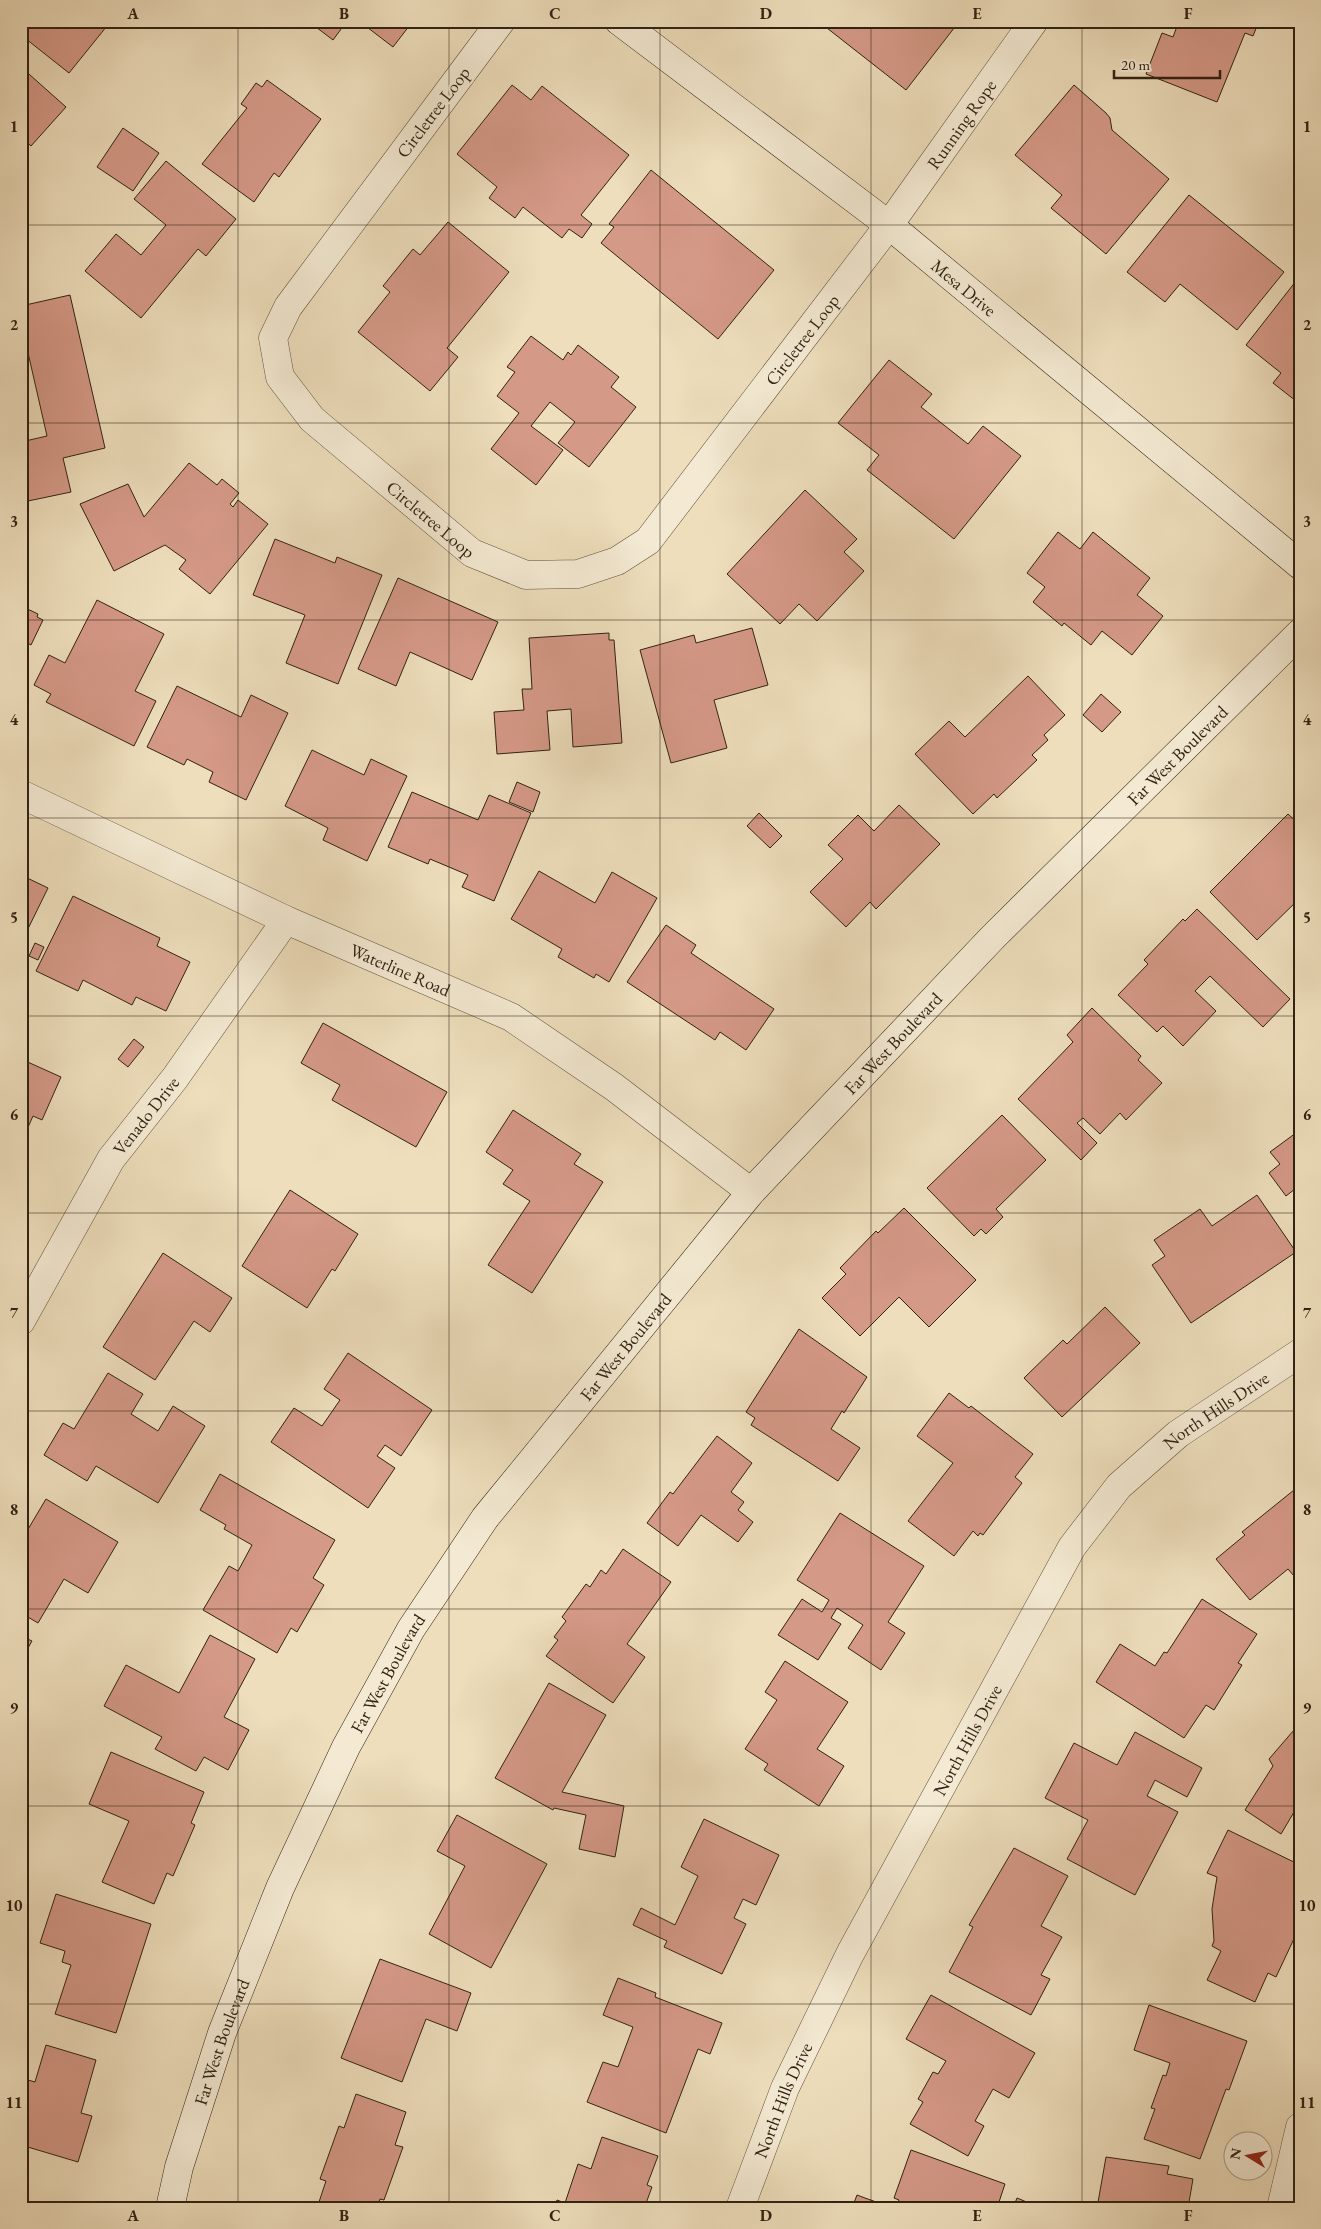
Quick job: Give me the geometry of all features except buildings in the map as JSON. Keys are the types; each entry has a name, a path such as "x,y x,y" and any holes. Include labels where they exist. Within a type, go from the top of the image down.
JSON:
{"street":[{"name":"Circletree Loop","path":"501,21 288,307 274,338 280,377 312,420 472,553 526,575 578,574 617,562 648,541 889,225"},
{"name":"Mesa Drive","path":"619,21 889,225 1300,565"},
{"name":"Running Rope","path":"889,225 1034,21"},
{"name":"Far West Boulevard","path":"170,2208 179,2168 222,2033 280,1888 346,1747 411,1630 485,1518 751,1192 993,937 1300,633"},
{"name":"Waterline Road","path":"21,794 286,920 511,1017 614,1087 751,1192"},
{"name":"Venado Drive","path":"21,1321 111,1159 176,1078 286,920"},
{"name":"North Hills Drive","path":"740,2208 785,2088 850,1954 1072,1547 1119,1486 1178,1434 1300,1353"},
{"path":"1281,2208 1300,2127"}]}
